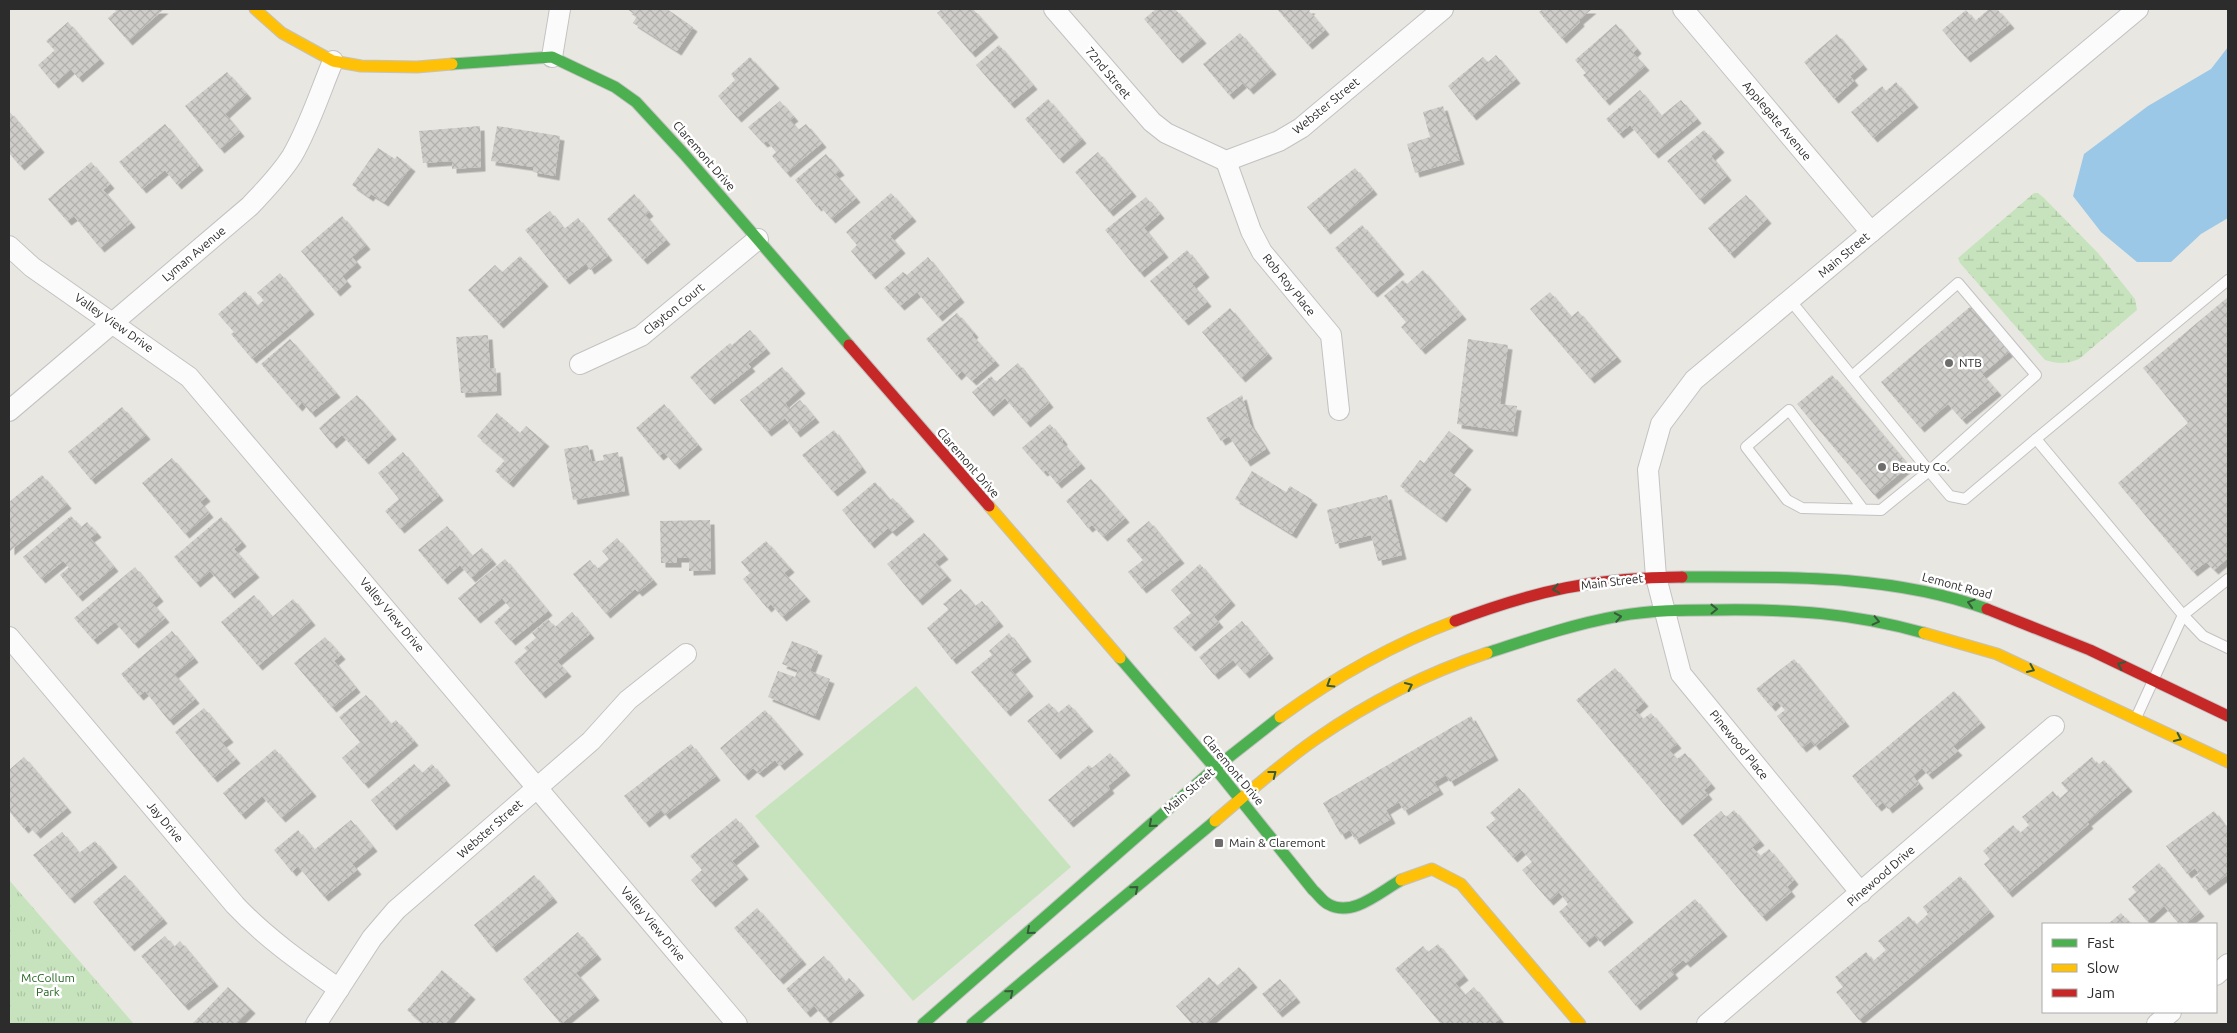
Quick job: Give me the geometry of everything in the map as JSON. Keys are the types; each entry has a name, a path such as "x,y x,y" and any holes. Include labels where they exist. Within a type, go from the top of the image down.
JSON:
{"main road":[{"name":"Claremont Drive","path":"255,9 282,33 333,61 361,66 417,67 552,57 593,74 636,102 656,121 1215,768 1313,890 1328,904 1343,908 1355,907 1403,879 1432,869 1461,884 1580,1024"},
{"name":"Main Street","path":"924,1024 1215,768 1304,700 1371,658 1448,623 1542,592 1607,580 1656,577"},
{"name":"Lemont Road","path":"1656,577 1807,578 1884,583 1943,594 1995,610 2153,680 2228,716"},
{"path":"972,1024 1240,800 1316,739 1384,698 1461,662 1554,631 1619,616 1665,610 1782,609 1852,616 1917,631 1997,654 2228,762"}],"street":[{"path":"552,57 560,9"},
{"name":"72nd Street","path":"1054,9 1143,113 1166,133 1226,161"},
{"name":"Webster Street","path":"1226,161 1279,141 1301,128 1443,9"},
{"name":"Applegate Avenue","path":"1683,9 1871,232"},
{"name":"Main Street","path":"1656,577 1648,470 1662,424 1694,380 2138,9"},
{"name":"Lyman Avenue","path":"9,411 250,206 268,188 296,149 333,61"},
{"name":"Rob Roy Place","path":"1226,161 1251,231 1262,252 1331,335 1339,410"},
{"name":"Clayton Court","path":"580,364 641,336 758,239"},
{"name":"Valley View Drive","path":"9,246 32,266 189,376 737,1024"},
{"name":"Pinewood Place","path":"1656,577 1681,674 1861,893"},
{"name":"Jay Drive","path":"9,637 235,905 285,951 339,989"},
{"name":"Webster Street","path":"316,1024 372,938 396,910 591,741 628,700 686,654"},
{"name":"Pinewood Drive","path":"1707,1024 2054,726"},
{"path":"2217,973 2228,964"},
{"path":"2157,1024 2171,1013"}],"lane":[{"path":"1790,300 1950,496 1965,499 2228,280"},
{"path":"1852,376 1958,283 2036,374 1929,471 1882,510 1863,510 1802,508 1787,500 1746,447 1789,410 1863,510"},
{"path":"2036,439 2183,615 2203,636 2228,648"},
{"path":"2136,718 2183,615 2228,579"}],"green space":[{"path":"2034,193 2038,193 2044,198 2098,253 2135,299 2137,310 2079,359 2066,363 2045,360 1960,263 1958,258"},
{"path":"916,686 1071,867 913,1001 755,816"},
{"name":"McCollum Park","path":"9,880 134,1024 9,1024"}],"water":[{"path":"2228,47 2228,218 2201,234 2171,262 2137,262 2101,232 2073,196 2084,154 2148,106 2211,69"}],"building":[{"path":"114,9 164,9 128,41 108,18 116,11"},
{"path":"627,9 667,9 693,27 677,51 633,23 637,16"},
{"path":"942,9 973,9 994,33 971,53 937,13"},
{"path":"1156,9 1175,9 1202,39 1178,59 1144,19"},
{"path":"1277,9 1311,9 1309,11 1325,30 1308,45"},
{"path":"1543,9 1592,9 1562,39 1539,12"},
{"path":"1989,9 1997,9 2010,24 1966,58 1942,30 1966,10 1975,21"},
{"path":"68,22 100,59 78,78 71,69 54,84 38,65 55,50 46,41"},
{"path":"1616,24 1637,49 1633,53 1645,66 1605,101 1583,75 1586,73 1575,60"},
{"path":"1240,33 1272,70 1249,90 1243,83 1229,95 1203,64"},
{"path":"1837,34 1863,65 1850,76 1854,81 1834,99 1804,62"},
{"path":"999,45 1033,85 1010,104 976,65"},
{"path":"1496,55 1516,79 1472,116 1448,86 1483,57 1488,62"},
{"path":"750,57 775,84 737,118 718,96 735,80 731,74"},
{"path":"227,72 247,94 225,114 240,132 220,149 185,106"},
{"path":"1896,82 1914,103 1873,138 1851,112 1882,86 1886,91"},
{"path":"1640,90 1661,116 1681,100 1697,119 1654,154 1630,125 1619,134 1606,119"},
{"path":"1048,99 1082,139 1059,159 1025,119"},
{"path":"780,101 794,117 790,120 798,130 806,124 822,143 786,173 772,156 776,152 767,141 763,143 748,127"},
{"path":"1443,106 1460,160 1415,173 1407,144 1430,137 1423,112"},
{"path":"9,111 40,148 20,166 9,153"},
{"path":"165,124 199,166 177,185 165,170 142,189 119,162"},
{"path":"480,126 481,167 452,169 452,161 423,163 419,131"},
{"path":"497,126 560,136 555,176 533,172 533,167 491,161"},
{"path":"1704,130 1720,148 1711,156 1727,176 1700,200 1667,161"},
{"path":"378,148 395,159 397,156 411,167 384,202 371,194 369,197 352,185"},
{"path":"1098,152 1132,192 1109,212 1075,172"},
{"path":"826,154 840,171 835,174 856,198 831,219 819,205 817,207 795,180"},
{"path":"91,162 110,184 103,190 131,223 100,248 74,216 67,221 48,199"},
{"path":"1355,168 1373,190 1326,230 1307,207"},
{"path":"891,193 912,217 890,236 901,249 871,275 851,251 857,245 846,232"},
{"path":"634,194 649,212 645,215 666,240 643,260 607,219"},
{"path":"1746,195 1767,219 1730,254 1708,228"},
{"path":"1146,197 1160,214 1144,228 1164,253 1140,273 1105,230"},
{"path":"550,211 564,229 578,218 608,256 590,270 586,263 565,280 525,230"},
{"path":"342,216 366,245 352,257 357,263 342,276 347,282 336,292 301,251"},
{"path":"1362,225 1400,270 1373,293 1335,248"},
{"path":"1187,250 1205,273 1192,284 1207,302 1184,321 1150,281"},
{"path":"520,256 544,282 499,324 468,290 495,265 502,272"},
{"path":"928,257 960,298 938,317 917,292 900,306 884,288 903,272 907,275"},
{"path":"1423,270 1462,315 1421,350 1401,327 1406,322 1384,296 1403,280 1407,284"},
{"path":"280,273 310,310 252,359 231,334 234,332 218,314 245,291 257,306 264,300 257,293"},
{"path":"1550,292 1571,317 1578,311 1617,357 1590,379 1530,309"},
{"path":"2228,297 2228,558 2214,570 2206,562 2193,572 2118,483 2188,423 2143,368"},
{"name":"NTB","path":"1971,306 2009,352 1982,374 1997,391 1962,420 1948,404 1920,428 1881,382"},
{"path":"1230,308 1268,354 1241,378 1202,332"},
{"path":"957,313 974,333 972,335 995,361 972,381 962,371 957,376 926,339"},
{"path":"750,330 766,349 748,364 751,367 710,400 690,377 730,343 732,345"},
{"path":"488,335 490,369 496,368 497,391 461,393 456,337"},
{"path":"290,339 336,393 311,413 302,402 298,407 261,364"},
{"path":"1468,339 1508,345 1500,404 1517,406 1513,432 1457,424"},
{"path":"1018,363 1049,403 1026,423 1005,398 989,412 972,392 991,376 996,382"},
{"path":"782,367 801,389 785,403 789,409 800,400 815,418 796,433 785,418 767,432 740,400"},
{"path":"1832,375 1909,466 1874,495 1797,404"},
{"path":"357,395 392,435 364,460 342,435 332,444 319,428"},
{"path":"1242,395 1250,424 1266,449 1246,462 1229,436 1221,441 1206,418"},
{"path":"664,404 698,445 675,465 664,452 659,456 636,428"},
{"path":"122,407 146,435 91,480 68,452"},
{"path":"497,413 520,433 526,426 545,442 509,483 495,471 505,460 477,436"},
{"path":"1050,424 1063,440 1062,442 1081,464 1057,484 1046,470 1043,472 1022,448"},
{"path":"834,430 862,468 833,492 802,455"},
{"path":"1449,431 1469,446 1449,471 1467,485 1442,518 1400,486 1420,460 1424,463"},
{"path":"588,445 592,462 604,460 603,455 618,452 625,491 573,500 564,449"},
{"path":"403,452 439,496 400,529 385,511 399,499 378,473"},
{"path":"172,458 206,497 200,502 209,513 185,534 142,483"},
{"path":"1252,471 1286,492 1290,486 1313,500 1292,534 1235,499"},
{"path":"42,475 67,504 10,551 9,502"},
{"path":"1091,479 1125,518 1103,537 1092,525 1088,528 1066,501"},
{"path":"875,482 890,500 893,498 910,517 892,532 888,528 870,544 842,510"},
{"path":"1387,495 1402,555 1378,561 1371,535 1335,544 1327,510"},
{"path":"71,516 81,527 87,522 97,533 90,538 114,567 78,597 60,575 69,567 63,561 41,579 23,557"},
{"path":"221,517 242,542 234,549 255,573 230,594 210,571 196,583 174,557"},
{"path":"710,520 711,570 689,571 689,558 677,558 677,563 661,563 660,521"},
{"path":"1149,521 1180,559 1142,589 1128,572 1143,560 1126,540"},
{"path":"447,526 472,556 482,548 492,560 471,578 460,565 443,580 418,550"},
{"path":"924,533 944,555 935,562 947,576 918,601 887,564"},
{"path":"617,538 653,580 638,592 635,589 606,614 573,574 590,560 597,569 609,559 602,551"},
{"path":"766,541 790,568 784,573 806,597 782,617 771,604 767,608 743,579 750,573 741,562"},
{"path":"505,559 548,611 511,641 494,622 510,608 502,598 476,619 458,598"},
{"path":"1200,564 1231,601 1214,617 1219,623 1191,647 1173,628 1191,613 1171,590"},
{"path":"135,567 159,597 152,603 165,618 134,644 115,622 93,640 74,618"},
{"path":"961,589 975,606 982,601 999,622 952,660 927,628 949,609 943,604"},
{"path":"254,595 272,617 293,599 311,621 258,666 221,622"},
{"path":"572,612 590,634 557,661 567,672 541,694 514,662 527,651 524,648 536,638 532,633 548,619 555,627"},
{"path":"1242,621 1269,654 1245,674 1233,660 1214,675 1199,657"},
{"path":"172,631 194,658 174,674 195,699 169,721 145,691 139,696 121,674"},
{"path":"1009,633 1027,657 1011,670 1029,692 1006,712 971,672 992,655 989,651"},
{"path":"325,637 341,655 334,661 356,688 332,708 294,663"},
{"path":"792,641 818,651 810,671 830,679 815,716 768,697 778,671 795,677 798,670 782,664"},
{"path":"1794,659 1845,722 1815,746 1811,741 1802,748 1777,716 1785,710 1777,701 1771,707 1756,689"},
{"path":"1615,668 1644,702 1635,710 1643,719 1651,713 1677,744 1669,750 1677,759 1685,753 1711,784 1704,790 1708,795 1678,821 1576,700"},
{"path":"1954,691 1981,723 1953,746 1958,751 1928,775 1922,768 1913,776 1919,784 1888,809 1883,802 1877,807 1852,776"},
{"path":"366,695 391,724 396,720 414,741 364,784 342,758 360,742 339,717"},
{"path":"1049,703 1058,713 1069,704 1089,727 1056,755 1027,721"},
{"path":"204,708 229,738 222,743 236,759 213,778 175,732"},
{"path":"765,710 799,750 780,766 775,760 759,773 753,768 744,776 720,748"},
{"path":"1471,716 1494,756 1450,782 1446,775 1434,782 1439,790 1404,811 1399,802 1386,810 1391,819 1355,840 1350,830 1341,835 1323,803"},
{"path":"691,744 716,776 665,815 661,810 645,823 624,796"},
{"path":"275,749 312,792 281,818 262,796 241,815 223,793"},
{"path":"1110,753 1126,771 1108,786 1110,789 1069,823 1048,800 1089,765 1092,768"},
{"path":"24,757 67,808 36,834 28,825 24,829 9,811 9,770"},
{"path":"2092,757 2098,765 2104,760 2128,787 2087,822 2089,824 2008,893 1984,864 1990,859 1983,851 2013,825 2020,833 2029,825 2022,817 2053,791 2059,799 2068,791 2061,783"},
{"path":"414,764 422,773 432,764 446,781 392,826 371,800"},
{"path":"1519,788 1629,918 1600,942 1595,935 1585,943 1559,912 1568,904 1559,892 1549,901 1522,870 1532,862 1522,850 1513,858 1486,827 1496,819 1490,813"},
{"path":"1734,810 1760,841 1752,847 1760,856 1769,849 1794,880 1787,887 1791,892 1762,917 1693,835 1721,811 1726,817"},
{"path":"2214,811 2228,830 2228,874 2205,891 2195,877 2199,874 2195,868 2187,874 2166,846"},
{"path":"736,818 755,842 732,861 744,875 711,903 691,880 702,870 690,856"},
{"path":"351,820 373,847 352,864 357,870 324,897 298,866 292,872 274,850 298,830 314,850"},
{"path":"62,832 79,853 95,841 113,863 70,899 33,855"},
{"path":"2159,863 2200,912 2186,923 2178,923 2164,906 2147,921 2128,899 2136,892 2132,887"},
{"path":"125,875 163,919 130,947 93,902"},
{"path":"534,875 553,898 492,948 474,925"},
{"path":"1960,876 1990,912 1859,1020 1836,992 1843,987 1835,977 1866,952 1873,961 1886,950 1878,941 1909,916 1916,925 1928,914 1923,907"},
{"path":"1695,899 1723,932 1686,963 1683,960 1671,970 1674,974 1636,1006 1608,972"},
{"path":"757,908 802,960 779,980 734,928"},
{"path":"2121,913 2130,923 2109,923"},
{"path":"578,932 597,955 576,973 595,996 561,1024 523,979"},
{"path":"165,936 174,947 180,941 214,982 184,1006 141,956"},
{"path":"1438,944 1464,976 1455,983 1465,995 1474,987 1500,1019 1493,1024 1441,1024 1395,969 1423,946 1428,952"},
{"path":"824,956 845,982 849,978 860,991 826,1019 814,1006 806,1013 786,989"},
{"path":"1239,967 1253,983 1206,1024 1192,1024 1176,1006 1209,977 1217,986"},
{"path":"442,970 471,995 445,1024 423,1024 407,1010"},
{"path":"1280,979 1296,998 1278,1013 1262,994"},
{"path":"228,987 251,1009 236,1024 192,1024"}],"traffic: fast":[{"path":"452,64 552,57 615,87 636,102 684,154 849,345"},
{"path":"1682,577 1798,578 1875,583 1913,589 1987,609"},
{"path":"1487,653 1552,632 1602,619 1668,611 1771,610 1822,614 1872,621 1924,633"},
{"path":"1120,658 1215,768 1313,890 1326,903 1337,907 1347,908 1356,906 1375,897 1401,880"},
{"path":"923,1024 1215,768 1280,717"},
{"path":"972,1024 1215,821"}],"traffic: slow":[{"path":"255,9 282,33 333,61 361,66 417,67 452,64"},
{"path":"989,506 1120,658"},
{"path":"1280,717 1364,663 1408,640 1455,621"},
{"path":"1924,633 1997,654 2228,762"},
{"path":"1215,821 1290,758 1356,713 1398,690 1442,670 1487,653"},
{"path":"1401,880 1432,869 1461,884 1580,1024"}],"traffic: jam":[{"path":"849,345 989,506"},
{"path":"1455,621 1512,601 1566,588 1622,580 1682,577"},
{"path":"1987,609 2090,650 2228,716"}],"place":[{"name":"NTB","path":"1949,363"},
{"name":"Beauty Co.","path":"1882,467"},
{"name":"Main & Claremont","path":"1219,843"}]}
